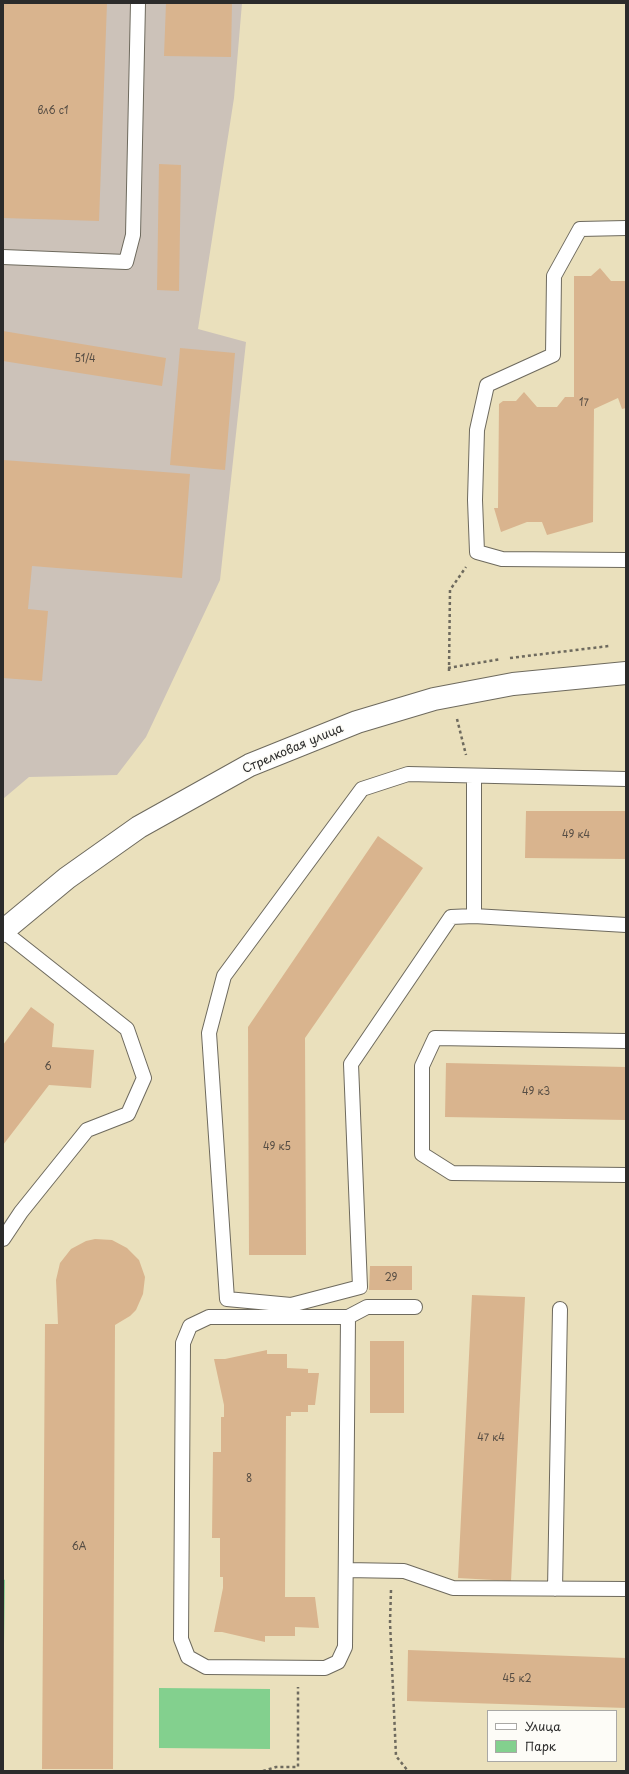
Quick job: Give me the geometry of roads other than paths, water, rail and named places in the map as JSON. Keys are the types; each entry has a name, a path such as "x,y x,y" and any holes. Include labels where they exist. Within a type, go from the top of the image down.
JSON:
{"street":[{"name":"Стрелковая улица","path":"3,931 67,878 138,827 250,765 357,722 434,699 513,684 626,673"}],"lane":[{"path":"3,257 126,262 133,235 138,3"},
{"path":"626,228 580,229 554,276 553,355 487,385 477,430 475,500 477,552 502,560 626,560"},
{"path":"415,1307 367,1307 348,1317 291,1311 227,1298 209,1033 224,976 362,789 408,774 626,779"},
{"path":"474,776 474,916"},
{"path":"348,1317 345,1647 338,1662 326,1668 298,1669 206,1667 188,1657 180,1639 183,1343 190,1326 209,1317 291,1311 360,1286 351,1064 451,917 474,916 626,925"},
{"path":"3,931 128,1029 144,1078 128,1114 87,1130 21,1212 3,1239"},
{"path":"626,1041 435,1038 422,1066 422,1154 452,1173 626,1175"},
{"path":"555,1589 560,1309"},
{"path":"346,1570 404,1571 453,1588 626,1589"}]}
